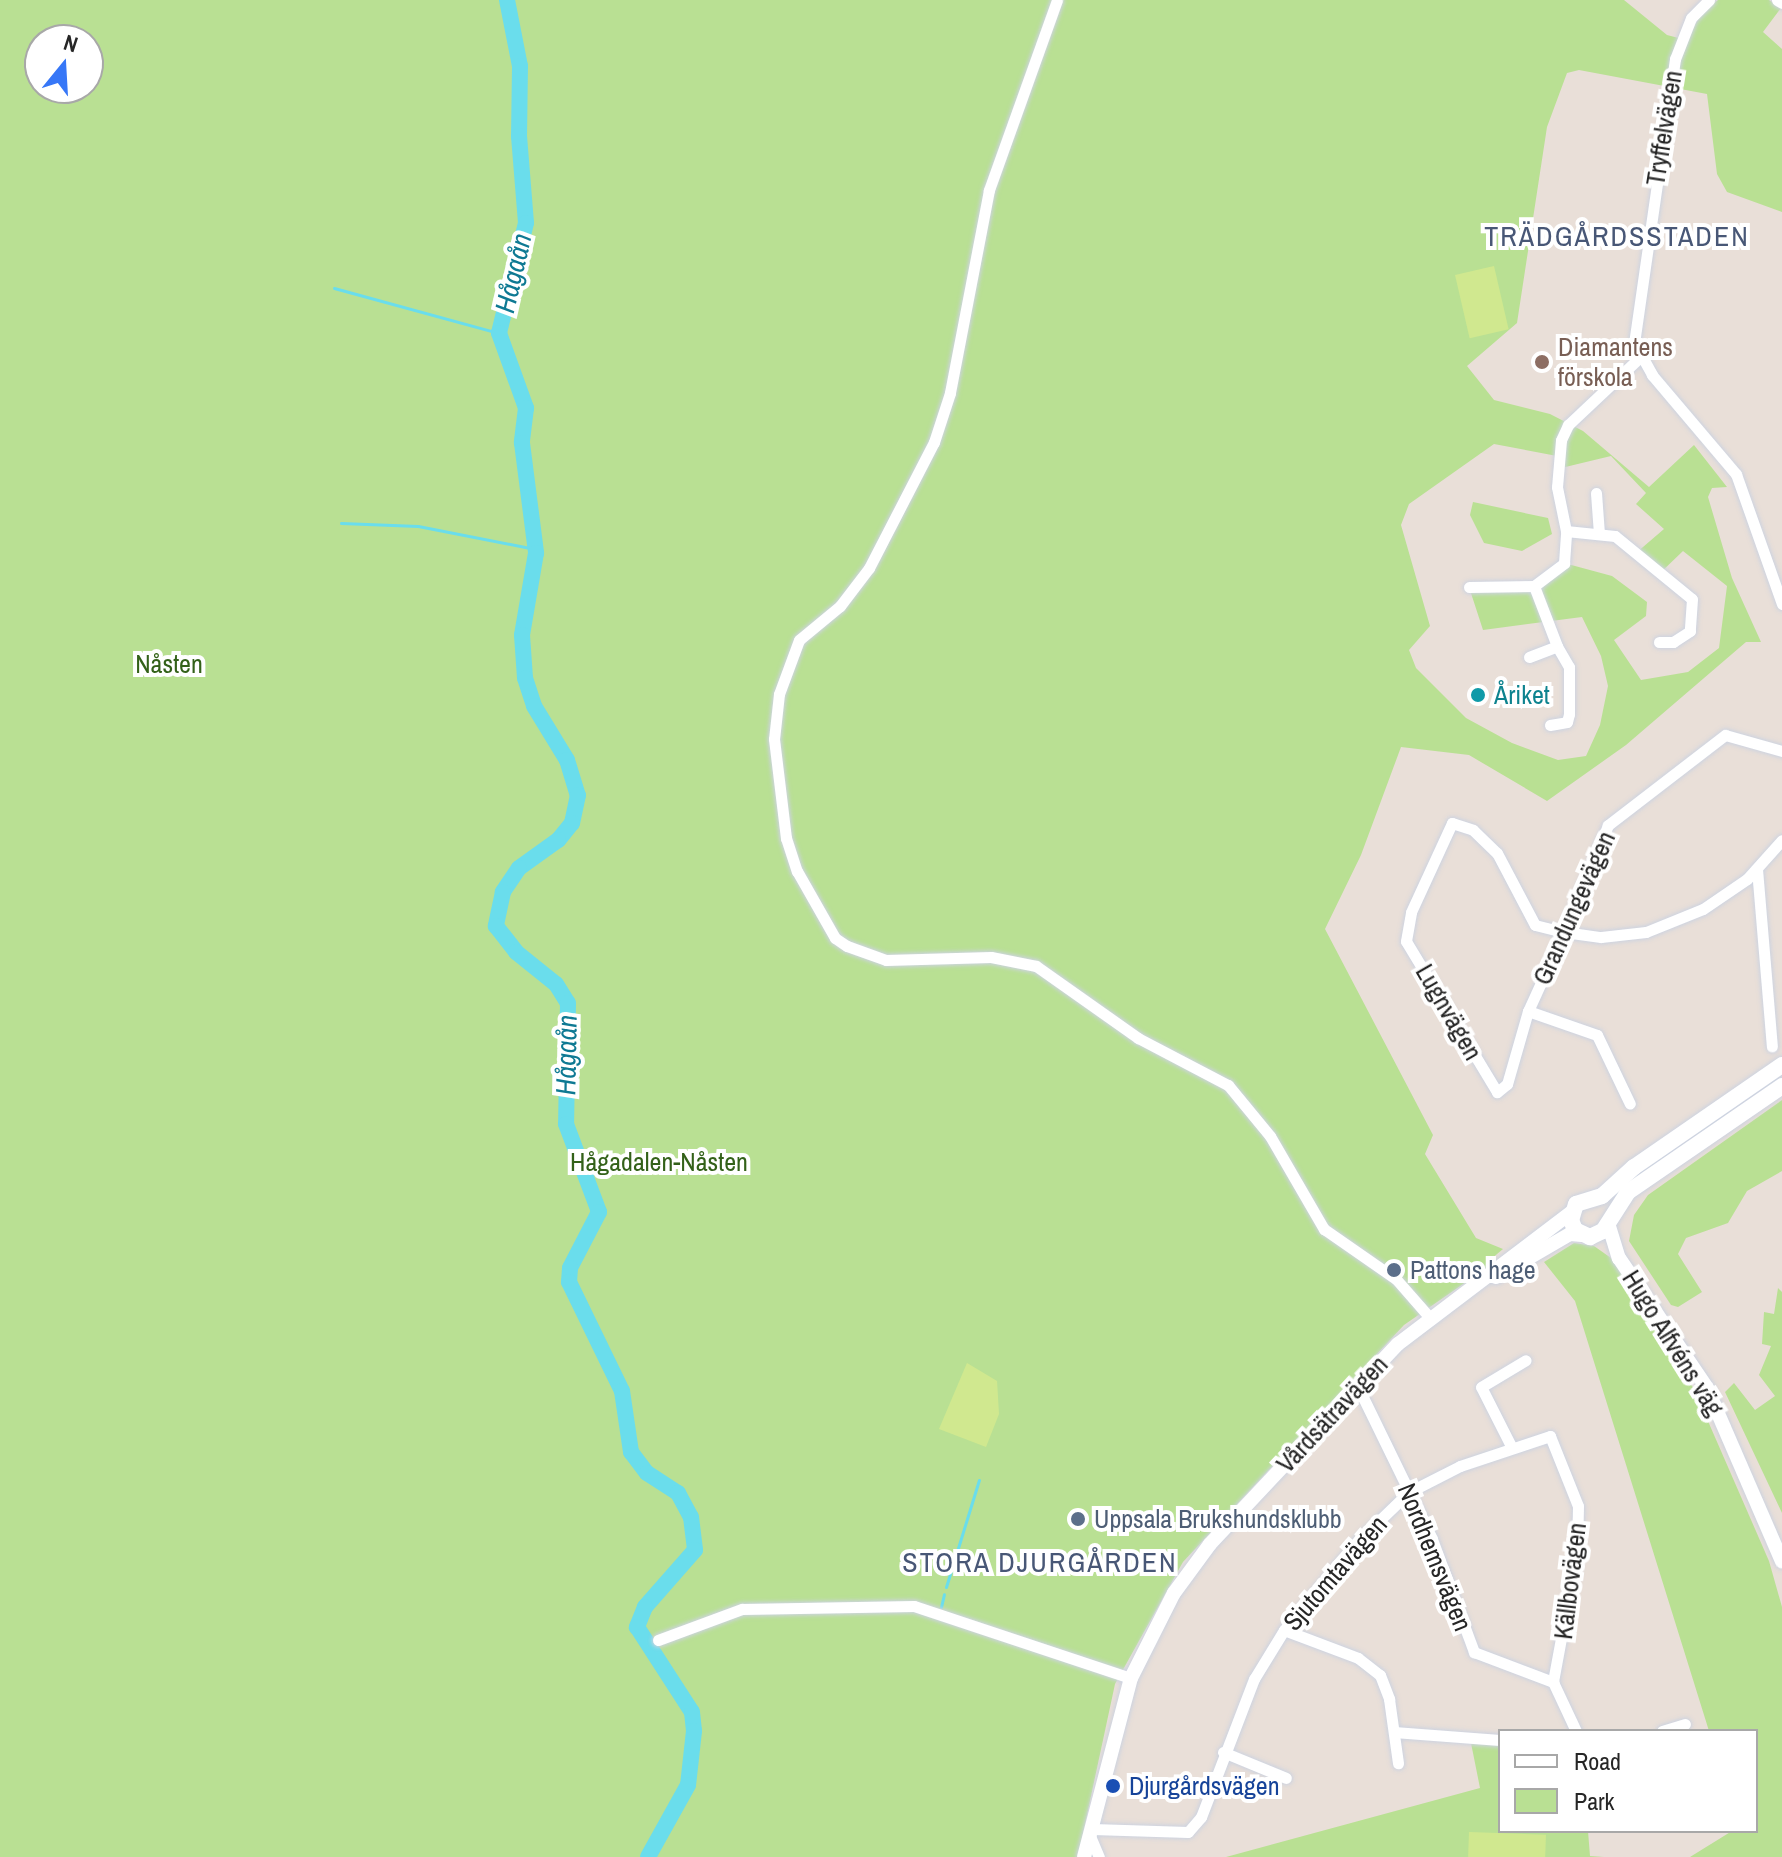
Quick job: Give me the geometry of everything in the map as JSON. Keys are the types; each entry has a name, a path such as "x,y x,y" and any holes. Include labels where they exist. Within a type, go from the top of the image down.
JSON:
{"main road":[{"path":"1782,1065 1634,1167 1602,1196 1589,1199 1572,1212 1572,1225 1586,1236 1608,1220 1628,1192 1782,1086"},
{"path":"1589,1199 1600,1202 1608,1220"}],"street":[{"path":"1057,0 989,190 950,393 934,442 869,568 840,606 799,640 779,694 774,739 786,838 797,871 835,938 847,946 886,960 991,957 1036,966 1138,1038 1228,1085 1270,1136 1324,1229 1350,1252 1388,1272 1431,1319"},
{"name":"Tryffelvägen","path":"1639,358 1634,342 1641,274 1675,59 1691,18 1709,0"},
{"path":"1469,587 1534,586 1564,563 1566,531 1557,456 1568,425 1639,358 1736,474 1782,604"},
{"path":"1596,493 1599,534"},
{"path":"1566,531 1599,534 1625,542 1692,599 1690,631 1673,642 1659,642"},
{"path":"1534,586 1557,646 1569,667 1567,722 1550,725"},
{"path":"1529,657 1557,646"},
{"name":"Grandungevägen","path":"1497,1092 1507,1084 1528,1011 1608,825 1649,790 1725,735 1782,751"},
{"name":"Lugnvägen","path":"1497,1092 1406,941 1406,930 1443,839 1458,822 1497,853 1535,925 1564,932"},
{"path":"1564,932 1601,937 1646,932 1703,909 1757,869 1782,840"},
{"path":"1757,869 1772,1046"},
{"path":"1528,1011 1597,1035 1630,1104"},
{"name":"Vårdsätravägen","path":"1084,1857 1131,1678 1174,1593 1210,1544 1398,1344 1572,1212"},
{"name":"Hugo Alfvéns väg","path":"1608,1220 1619,1258 1707,1388 1782,1560"},
{"name":"Vårdsätravägen","path":"1468,1292 1570,1234 1586,1236"},
{"name":"Hugo Alfvéns väg","path":"1586,1236 1619,1258"},
{"path":"1512,1448 1481,1387 1526,1360"},
{"name":"Nordhemsvägen","path":"1358,1387 1409,1492 1474,1652 1553,1682"},
{"name":"Källbovägen","path":"1409,1492 1512,1448 1550,1436 1578,1506 1577,1552 1553,1682"},
{"name":"Sjutomtavägen","path":"1091,1832 1188,1832 1201,1817 1223,1752 1254,1679 1284,1630 1357,1542 1409,1492"},
{"path":"658,1640 742,1609 914,1606 1131,1678"},
{"path":"1284,1630 1358,1658 1380,1675 1398,1763"},
{"path":"1553,1682 1575,1729"},
{"path":"1669,1729 1685,1724"},
{"path":"1394,1732 1498,1740"},
{"path":"1223,1752 1286,1778"},
{"path":"1091,1832 1099,1857"}],"green space":[{"name":"Hågadalen-Nåsten","path":"0,0 1624,0 1667,35 1686,40 1702,13 1718,0 1769,0 1781,8 1763,32 1782,49 1782,212 1727,192 1717,174 1707,94 1579,70 1567,73 1547,127 1517,323 1467,366 1494,400 1550,414 1583,431 1649,487 1694,445 1727,487 1712,488 1708,497 1732,578 1761,642 1746,642 1626,745 1547,801 1469,755 1401,747 1361,855 1325,929 1433,1135 1425,1154 1476,1238 1503,1249 1490,1260 1492,1264 1404,1325 1183,1562 1115,1684 1078,1857 0,1857","holes":["1494,444 1557,456 1557,469 1611,456 1646,493 1636,504 1664,529 1636,553 1658,575 1683,551 1727,586 1719,648 1688,672 1641,680 1614,640 1646,616 1647,602 1612,576 1564,563 1534,586 1469,587 1483,630 1582,617 1601,656 1608,686 1600,725 1586,756 1558,760 1512,743 1466,718 1416,668 1409,650 1430,626 1401,525 1409,504"]},
{"path":"1494,266 1509,329 1470,338 1455,275"},
{"path":"1473,502 1548,518 1552,534 1522,551 1484,543 1470,515"},
{"path":"1782,1100 1782,1171 1747,1191 1728,1223 1686,1238 1678,1254 1702,1292 1678,1307 1671,1305 1629,1241 1634,1215 1648,1195"},
{"path":"1574,1243 1594,1246 1611,1258 1694,1389 1769,1561 1782,1607 1782,1857 1690,1857 1729,1833 1758,1833 1758,1729 1708,1729 1575,1301 1544,1262"},
{"path":"1778,1288 1782,1292 1782,1513 1725,1392 1734,1383 1755,1410 1775,1396 1759,1375 1771,1346 1762,1344 1764,1312 1774,1314"},
{"path":"967,1363 997,1381 999,1414 986,1447 939,1429"},
{"path":"1470,1738 1498,1740 1498,1833 1588,1833 1590,1856 1604,1857 1226,1857 1480,1788"},
{"path":"1469,1832 1546,1835 1545,1857 1468,1857"}],"waterway":[{"name":"Hågaån","path":"507,0 520,66 519,136 526,223 499,333 526,408 522,443 536,553 522,635 525,678 534,706 567,760 578,795 572,823 558,840 519,868 503,892 496,926 516,952 556,984 568,1003 566,1124 599,1212 570,1268 569,1282 622,1391 631,1452 647,1473 678,1493 691,1517 695,1550 645,1607 637,1627 692,1712 694,1731 688,1785 648,1857"},
{"path":"334,288 499,333"},
{"path":"341,523 418,526 535,549"},
{"path":"946,1587 979,1480"},
{"path":"941,1607 944,1594"}],"place":[{"name":"Diamantens förskola","path":"1542,362"},
{"name":"Åriket","path":"1478,695"},
{"name":"Pattons hage","path":"1394,1270"},
{"name":"Uppsala Brukshundsklubb","path":"1078,1519"},
{"name":"Djurgårdsvägen","path":"1113,1786"}],"district":[{"name":"TRÄDGÅRDSSTADEN","path":"1617,236"},
{"name":"STORA DJURGÅRDEN","path":"1040,1562"}],"park label":[{"name":"Nåsten","path":"169,664"}]}
